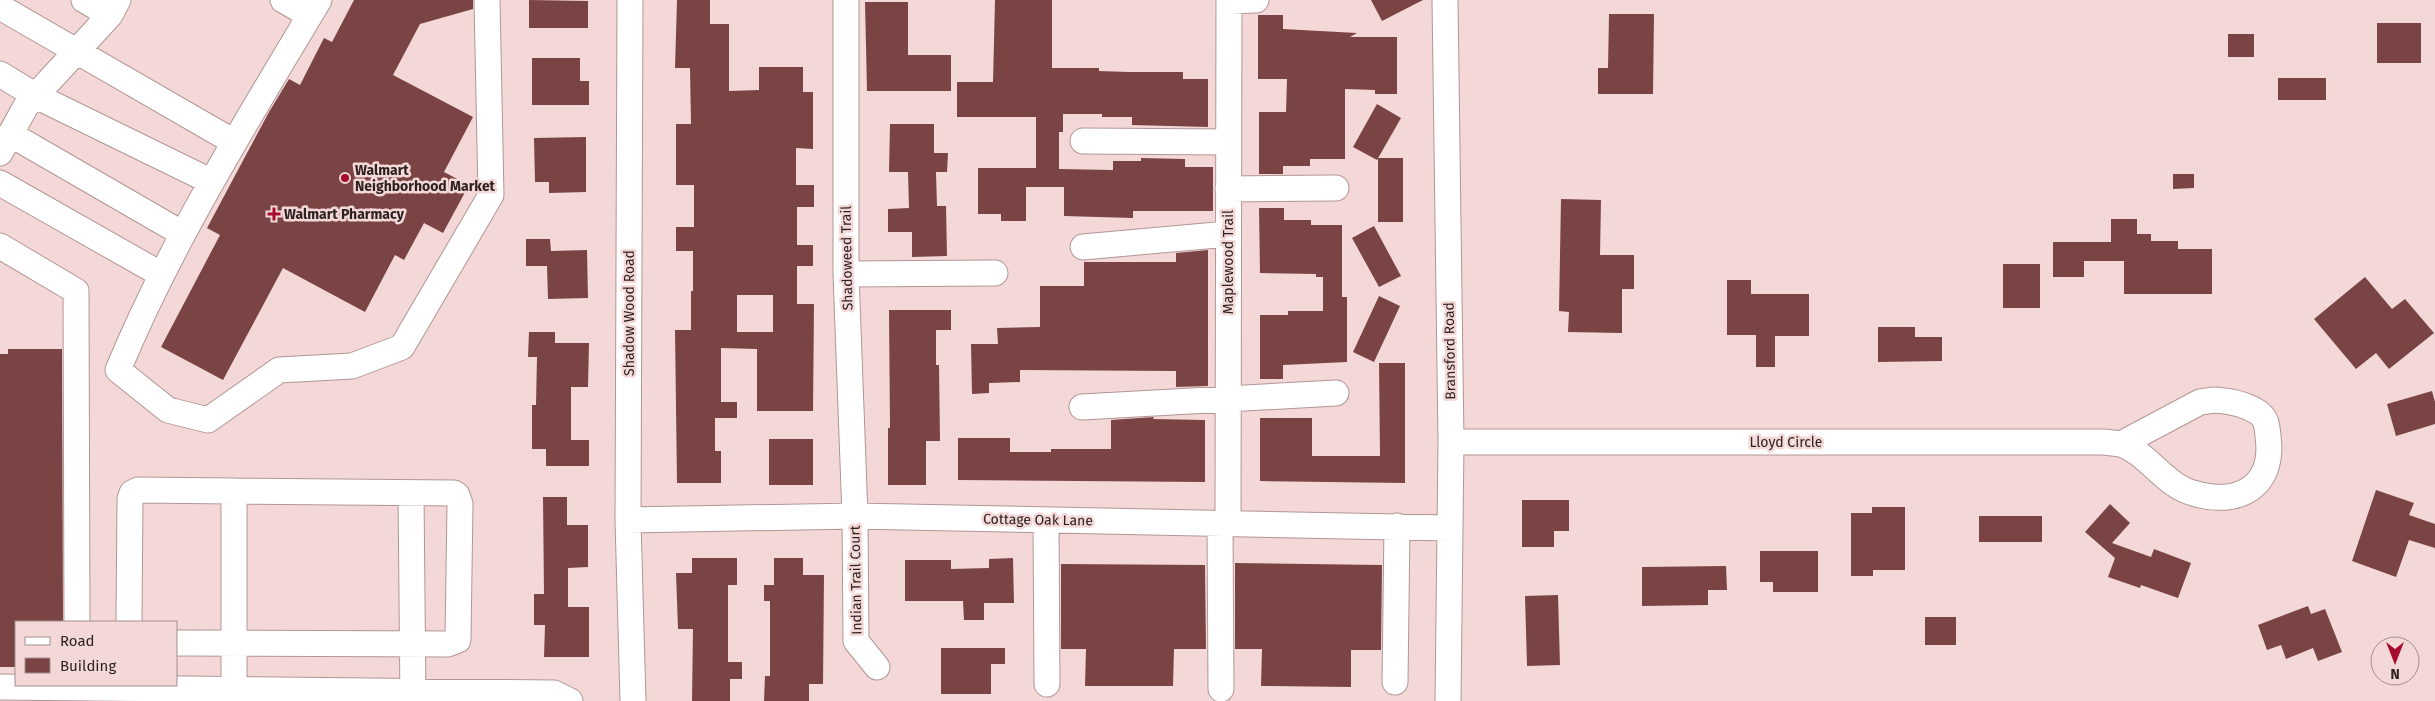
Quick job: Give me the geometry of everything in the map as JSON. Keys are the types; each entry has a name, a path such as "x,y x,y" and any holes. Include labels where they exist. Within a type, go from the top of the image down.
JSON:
{"street":[{"path":"84,0 114,7 78,51 26,106 5,143 183,234"},
{"path":"283,0 314,8 210,182 141,316 118,370 168,410 208,420 279,370 352,366 402,347 491,195 487,0"},
{"name":"Shadow Wood Road","path":"630,0 628,520 633,701"},
{"name":"Shadoweed Trail","path":"846,0 846,274 855,516"},
{"path":"1229,1 1256,0"},
{"name":"Bransford Road","path":"1446,0 1452,442 1449,528 1448,701"},
{"name":"Maplewood Trail","path":"1221,689 1228,399 1229,1"},
{"path":"0,7 234,142"},
{"path":"0,74 36,96 210,182"},
{"path":"1083,141 1228,142"},
{"path":"0,183 162,275"},
{"path":"1228,189 1336,188"},
{"path":"1083,247 1228,234"},
{"path":"0,246 76,291 77,621"},
{"path":"846,274 995,274"},
{"path":"1082,407 1336,393"},
{"name":"Lloyd Circle","path":"1452,442 2104,442 2120,444 2143,456 2180,488 2194,494 2230,497 2246,493 2260,481 2267,466 2269,443 2266,422 2259,413 2235,401 2215,400 2200,402 2120,444"},
{"path":"129,621 130,499 132,493 138,490 454,493 458,495 460,504 458,640 448,644 178,642"},
{"path":"234,491 234,690"},
{"path":"411,493 413,696"},
{"name":"Cottage Oak Lane","path":"628,520 855,516 1449,528"},
{"name":"Indian Trail Court","path":"855,516 856,641 877,667"},
{"path":"1046,520 1047,684"},
{"path":"1395,682 1397,526"},
{"path":"0,687 78,686 413,696 562,697"}],"building":[{"name":"Walmart Neighborhood Market","path":"354,0 473,0 473,9 420,24 393,75 473,117 444,172 469,185 443,233 424,223 404,260 395,255 365,312 283,268 223,380 161,347 220,235 207,228 269,112 289,79 300,85 324,38 332,42"},
{"path":"529,0 588,1 588,28 529,28"},
{"path":"677,0 710,0 710,24 729,24 729,91 759,90 759,67 803,67 803,92 813,92 813,149 796,148 796,185 814,185 814,207 797,207 797,245 813,245 813,266 797,266 797,304 814,304 813,411 757,411 757,349 721,348 721,402 737,402 737,418 715,418 715,451 721,451 721,483 677,483 675,330 691,330 693,251 676,251 676,227 694,227 694,185 676,185 676,124 691,124 690,68 675,68","holes":["737,295 773,295 773,332 737,332"]},
{"path":"995,0 1052,0 1052,68 1099,68 1099,71 1129,72 1183,72 1183,79 1208,79 1208,127 1132,125 1132,117 1102,117 1102,114 1063,114 1063,132 1059,132 1059,169 1113,170 1113,161 1141,161 1141,158 1185,159 1185,167 1213,167 1213,211 1133,211 1133,218 1064,216 1064,187 1026,187 1026,221 1001,221 1001,214 978,214 978,168 1036,168 1036,117 957,117 957,82 993,82"},
{"path":"1371,0 1423,0 1382,21"},
{"path":"865,2 908,2 908,55 951,55 951,91 867,91"},
{"path":"1609,14 1654,14 1653,94 1598,94 1598,68 1608,68"},
{"path":"1258,15 1283,15 1283,29 1357,33 1350,37 1397,37 1397,94 1375,94 1375,90 1345,89 1345,159 1310,159 1310,166 1283,166 1283,174 1259,174 1259,112 1286,112 1287,79 1258,79"},
{"path":"2377,23 2421,23 2421,63 2377,63"},
{"path":"2228,34 2254,34 2254,57 2228,57"},
{"path":"532,58 580,58 580,81 589,81 589,105 532,105"},
{"path":"2278,78 2326,78 2326,100 2278,100"},
{"path":"1377,104 1401,118 1377,160 1353,147"},
{"path":"890,124 934,124 934,153 948,153 947,172 936,172 937,206 946,206 947,256 912,257 912,232 888,232 888,209 909,208 908,172 889,172"},
{"path":"586,137 586,192 549,193 549,182 535,182 534,138"},
{"path":"1378,158 1403,158 1403,222 1378,222"},
{"path":"2173,174 2194,174 2194,188 2173,189"},
{"path":"1561,199 1601,200 1600,255 1634,255 1634,289 1622,289 1622,333 1568,332 1569,312 1559,311"},
{"path":"1259,208 1284,208 1284,220 1311,220 1311,225 1342,225 1342,297 1347,297 1347,362 1283,365 1283,379 1260,379 1260,315 1288,315 1288,311 1323,311 1323,277 1316,277 1316,274 1260,273"},
{"path":"2111,219 2137,219 2137,234 2151,234 2151,241 2178,241 2178,249 2212,249 2212,294 2124,294 2124,261 2084,261 2084,277 2053,277 2053,242 2111,242"},
{"path":"1374,226 1401,276 1379,287 1352,238"},
{"path":"526,239 550,239 551,251 587,250 588,298 548,299 547,266 526,266"},
{"path":"1208,250 1208,386 1176,387 1176,371 1020,370 1020,382 989,383 989,393 972,394 971,344 998,344 997,328 1040,327 1040,286 1084,286 1084,262 1176,262 1176,253"},
{"path":"2003,264 2040,264 2040,308 2003,308"},
{"path":"2365,277 2392,309 2405,299 2434,333 2389,369 2376,353 2356,369 2314,319"},
{"path":"1727,280 1751,280 1751,294 1809,294 1809,336 1775,336 1775,367 1756,367 1756,335 1727,335"},
{"path":"1379,296 1400,306 1374,362 1353,352"},
{"path":"889,310 951,310 951,330 936,330 936,365 939,365 940,441 926,441 926,485 888,485 888,428 890,428"},
{"path":"1878,327 1915,327 1915,337 1942,337 1942,361 1878,362"},
{"path":"529,332 555,332 555,343 589,343 588,387 571,387 571,440 589,440 589,466 546,466 546,449 532,449 532,405 536,405 537,357 528,357"},
{"path":"8,349 62,349 63,621 15,621 15,667 0,667 0,354 8,354"},
{"path":"1379,363 1405,363 1405,483 1260,481 1260,418 1312,418 1312,456 1380,456"},
{"path":"2432,391 2435,402 2435,424 2396,436 2387,404"},
{"path":"1154,417 1153,419 1205,420 1205,482 958,480 958,438 1010,438 1010,452 1051,452 1051,449 1111,449 1111,420"},
{"path":"769,439 813,439 813,485 769,485"},
{"path":"2376,490 2414,503 2409,515 2435,524 2435,548 2409,540 2396,577 2352,561"},
{"path":"543,497 567,497 567,525 588,525 588,567 568,568 568,607 589,607 589,657 544,657 545,625 534,625 534,594 544,594"},
{"path":"1522,500 1569,500 1569,531 1554,531 1554,547 1522,547"},
{"path":"2110,504 2130,523 2112,543 2151,557 2154,549 2191,563 2178,598 2141,585 2140,588 2108,577 2115,558 2085,532"},
{"path":"1872,507 1905,507 1905,570 1873,570 1873,576 1851,576 1851,513 1872,513"},
{"path":"1979,516 2042,516 2042,542 1979,542"},
{"path":"1760,551 1818,551 1818,592 1773,592 1773,582 1760,582"},
{"path":"692,558 737,558 737,585 728,585 728,662 742,662 742,679 730,679 730,701 692,701 693,629 678,629 676,573 692,573"},
{"path":"774,558 803,558 803,575 824,575 823,684 809,684 809,701 764,701 765,676 770,676 770,601 764,601 764,585 774,585"},
{"path":"1013,558 1014,603 984,603 984,620 964,620 963,601 905,601 905,560 951,560 951,569 989,568 989,559"},
{"path":"1235,563 1382,565 1381,650 1351,650 1351,687 1261,686 1262,649 1235,649"},
{"path":"1061,564 1205,565 1206,649 1174,649 1173,686 1085,686 1086,649 1061,649"},
{"path":"1726,566 1727,590 1708,590 1708,605 1642,606 1642,567"},
{"path":"1558,595 1560,665 1527,666 1525,596"},
{"path":"2308,606 2311,614 2325,609 2342,652 2318,661 2313,648 2286,659 2281,645 2267,650 2258,625"},
{"path":"1925,617 1956,617 1956,645 1925,645"},
{"path":"941,648 1005,648 1005,664 991,664 991,694 941,694"}],"place":[{"name":"Walmart Neighborhood Market","path":"345,178"},
{"name":"Walmart Pharmacy","path":"274,214"}]}
